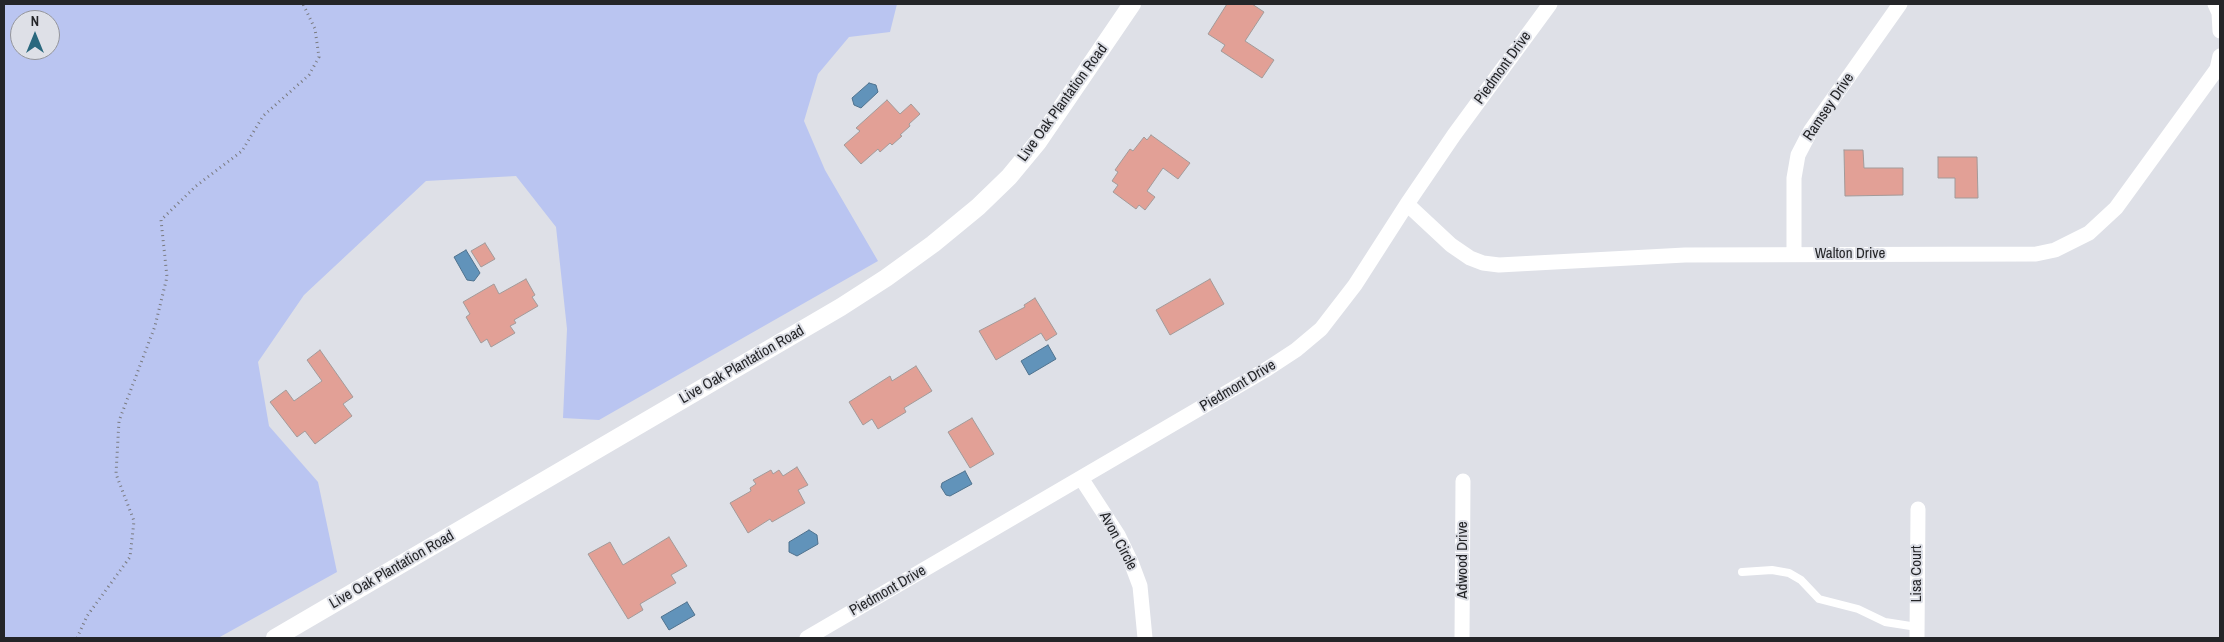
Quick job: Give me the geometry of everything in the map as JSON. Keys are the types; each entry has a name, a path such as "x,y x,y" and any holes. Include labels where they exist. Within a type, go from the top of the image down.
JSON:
{"street":[{"name":"Live Oak Plantation Road","path":"275,638 841,307 933,244 978,207 1009,177 1038,142 1132,4"},
{"name":"Piedmont Drive","path":"806,638 1267,369 1309,340 1334,315 1406,204 1550,4"},
{"name":"Ramsey Drive","path":"1794,254 1794,178 1798,155 1811,130 1900,4"},
{"path":"2215,4 2219,14 2220,31"},
{"name":"Walton Drive","path":"1406,204 1451,245 1470,258 1499,265 1685,255 2036,254 2055,250 2089,233 2116,208 2217,69 2220,56"},
{"name":"Avon Circle","path":"1081,478 1118,535 1132,562 1140,586 1145,638"},
{"name":"Adwood Drive","path":"1462,638 1463,481"},
{"name":"Lisa Court","path":"1917,633 1918,509"}],"lane":[{"path":"1742,572 1772,570 1789,573 1801,580 1819,599 1858,609 1885,622 1917,633"}],"path":[{"path":"77,638 87,616 130,557 134,521 116,474 119,421 155,326 167,277 161,220 196,186 242,150 263,116 309,75 319,57 315,29 302,4"}],"shaded area":[{"path":"4,4 897,4 890,32 849,37 818,74 804,121 825,170 878,261 599,420 563,418 567,329 556,227 516,176 426,181 304,295 258,362 269,426 318,482 337,572 218,638 4,638"},
{"path":"869,83 876,85 878,92 861,108 854,105 852,98"},
{"path":"466,250 480,273 474,281 467,280 454,257"},
{"path":"1048,345 1056,359 1029,375 1021,361"},
{"path":"965,471 972,484 950,496 946,495 941,487 942,483"},
{"path":"809,530 817,535 818,544 797,556 789,552 789,542"},
{"path":"687,602 695,615 669,630 661,617"}],"building":[{"path":"1227,4 1252,4 1264,12 1245,41 1274,60 1262,78 1221,51 1225,45 1208,34"},
{"path":"887,100 900,114 911,104 920,114 892,145 890,143 880,152 878,149 861,164 844,145 860,131 856,128"},
{"path":"1151,135 1190,163 1178,179 1163,168 1147,191 1155,197 1145,210 1139,205 1136,209 1113,192 1118,185 1112,181 1118,172 1115,170 1130,149 1133,151 1144,137 1147,140"},
{"path":"1844,150 1863,150 1864,168 1903,168 1903,195 1845,196"},
{"path":"1938,157 1977,157 1978,198 1955,198 1955,178 1938,178"},
{"path":"485,243 495,259 481,267 471,251"},
{"path":"526,279 535,295 532,297 538,306 514,320 516,323 510,326 515,333 491,347 487,339 481,343 466,317 470,314 463,302 494,284 499,294"},
{"path":"1210,279 1224,304 1170,335 1156,310"},
{"path":"1035,298 1057,334 1046,341 1041,333 996,360 979,331 1025,307 1024,305"},
{"path":"320,350 353,397 343,404 352,416 315,444 305,431 297,437 270,402 286,390 294,401 322,381 307,360"},
{"path":"916,366 932,391 904,408 906,412 878,429 872,419 863,425 849,402 890,376 892,381"},
{"path":"972,418 994,454 970,468 948,432"},
{"path":"797,467 808,485 798,490 805,503 772,522 770,519 748,533 730,503 751,491 750,488 756,484 753,480 771,470 773,474 779,470 783,476"},
{"path":"669,537 687,566 671,575 676,583 640,604 643,610 628,619 588,554 610,542 623,565"}]}
